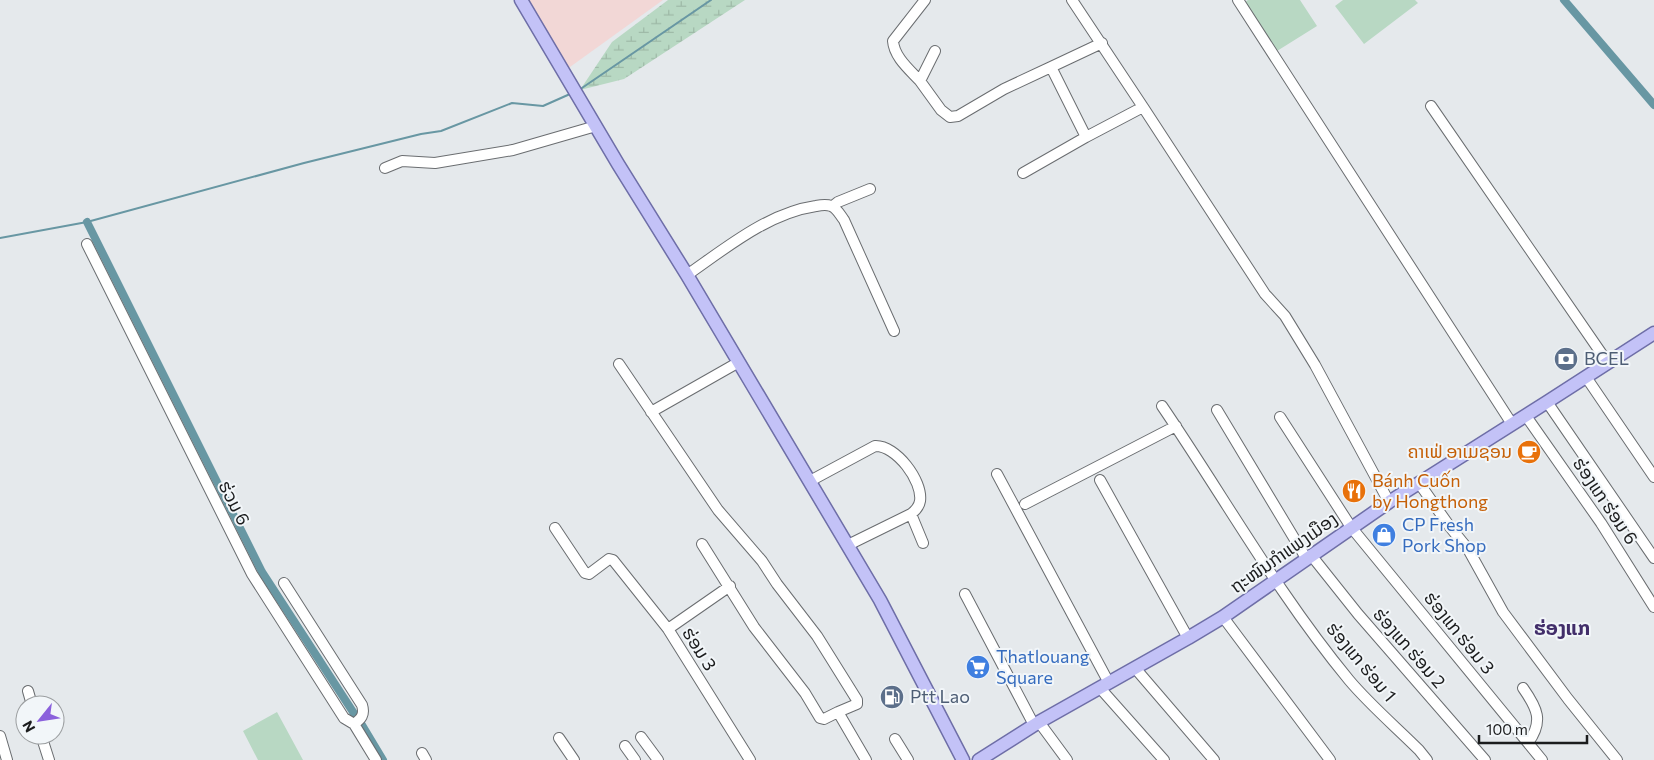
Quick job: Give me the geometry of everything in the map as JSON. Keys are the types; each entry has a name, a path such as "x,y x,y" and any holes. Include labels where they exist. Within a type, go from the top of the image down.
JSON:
{"main road":[{"path":"520,0 687,275 880,600 963,760"},
{"name":"ຖະໜົນກຳແພງເມືອງ","path":"979,760 995,755 1037,724 1223,617 1351,527 1654,333"}],"street":[{"path":"925,0 893,41 895,50 903,63 920,81 941,110 950,117 958,116 1004,89 1102,43"},
{"path":"1072,0 1144,106 1260,288 1285,316 1315,365 1389,502"},
{"path":"1238,0 1512,424"},
{"path":"920,81 935,51"},
{"path":"1051,67 1086,137"},
{"path":"1022,173 1144,106"},
{"path":"1431,106 1608,363"},
{"path":"384,168 402,161 435,163 514,150 596,126"},
{"path":"833,206 838,202 870,189"},
{"path":"687,275 719,252 774,219 799,208 826,204 833,206 844,220 894,331"},
{"name":"ຮ່ວມ 6","path":"87,244 252,574 344,718 354,724 376,760"},
{"path":"651,412 739,362"},
{"path":"619,364 718,510 762,561 822,644 857,700 856,704 824,719 820,718 805,693 754,627 702,544"},
{"path":"1586,377 1654,477"},
{"path":"1547,402 1654,558"},
{"name":"ຮ່ອງແກ ຮ່ອມ 1","path":"1162,406 1274,581 1350,680 1427,760"},
{"name":"ຮ່ອງແກ ຮ່ອມ 2","path":"1217,410 1308,556 1485,760"},
{"name":"ຮ່ອງແກ ຮ່ອມ 3","path":"1280,416 1351,527 1542,760"},
{"name":"ຮ່ອງແກ ຮ່ອມ 6","path":"1526,416 1601,523 1654,607"},
{"path":"1025,504 1176,426"},
{"path":"810,481 875,446 884,447 907,465 918,486 920,500 916,510 848,546"},
{"path":"997,474 1104,685 1164,760"},
{"path":"1100,480 1188,638"},
{"path":"1419,483 1468,549 1503,612 1568,699 1617,760"},
{"path":"911,514 923,543"},
{"name":"ຮ່ອມ 3","path":"555,528 585,573 589,574 608,559 613,560 668,629 750,760"},
{"path":"284,584 362,706 363,716 354,724"},
{"path":"668,629 730,586"},
{"path":"966,594 1037,724 1067,760"},
{"path":"1223,617 1330,760"},
{"path":"1135,668 1214,760"},
{"path":"1523,688 1534,704 1537,717 1536,732 1528,743"},
{"path":"28,691 29,695"},
{"path":"838,712 866,760"},
{"path":"0,736 7,760"},
{"path":"641,736 658,760"},
{"path":"559,738 574,760"},
{"path":"895,738 908,760"},
{"path":"44,745 49,760"},
{"path":"625,746 635,760"}],"shaded area":[{"path":"521,0 663,0 563,72"}],"green space":[{"path":"668,0 745,0 624,79 580,90 612,42"},
{"path":"1248,0 1300,0 1317,26 1277,51 1245,2"},
{"path":"1343,0 1415,0 1418,3 1364,44 1335,6"},
{"path":"277,712 303,760 258,760 243,731"}],"waterway":[{"path":"579,90 711,0"},
{"path":"1564,0 1654,105"},
{"path":"0,238 87,222 304,163 421,134 441,131 512,103 543,106 570,94"},
{"path":"87,222 262,572 355,715"},
{"path":"362,725 383,760"}],"place":[{"name":"BCEL","path":"1566,359"},
{"name":"ຄາເຟ່ ອາເມຊອນ","path":"1529,452"},
{"name":"Bánh Cuốn by Hongthong","path":"1354,491"},
{"name":"CP Fresh Pork Shop","path":"1384,535"},
{"name":"Thatlouang Square","path":"978,667"},
{"name":"Ptt Lao","path":"892,697"}],"district":[{"name":"ຮ່ອງແກ","path":"1562,628"}]}
